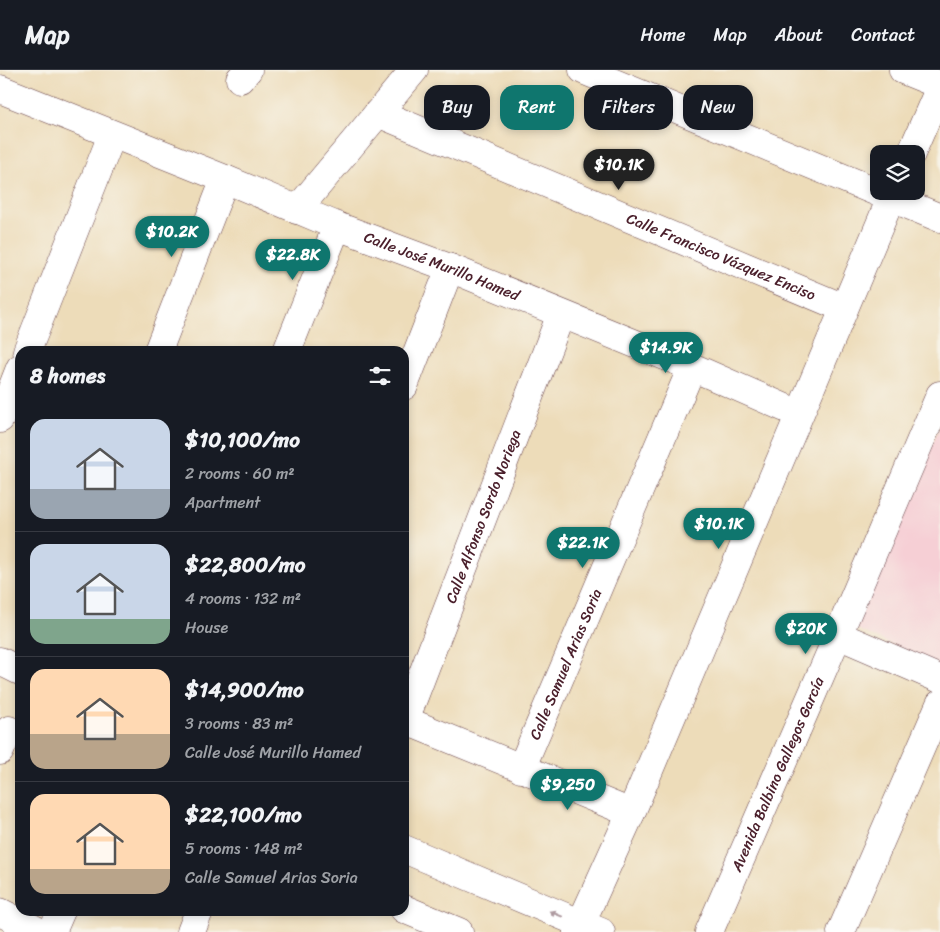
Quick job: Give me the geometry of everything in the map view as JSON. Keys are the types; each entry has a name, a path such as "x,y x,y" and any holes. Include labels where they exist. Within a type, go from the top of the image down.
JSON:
{"street":[{"path":"297,210 414,70"},
{"path":"582,70 870,185"},
{"path":"903,70 940,86 915,145"},
{"name":"Calle José Murillo Hamed","path":"0,89 337,226 450,268 692,367 799,414"},
{"name":"Calle Francisco Vázquez Enciso","path":"378,113 844,308"},
{"path":"29,346 112,135"},
{"path":"160,346 225,179"},
{"path":"409,851 586,929 631,813 890,200"},
{"path":"905,200 940,218"},
{"path":"289,346 337,226"},
{"path":"409,373 450,268"},
{"name":"Calle Alfonso Sordo Noriega","path":"409,707 561,314"},
{"name":"Calle Samuel Arias Soria","path":"521,769 692,367"},
{"path":"0,419 15,381"},
{"name":"Avenida Balbino Gallegos García","path":"709,932 940,395"},
{"path":"838,635 940,679"},
{"path":"0,661 15,668"},
{"path":"841,932 940,704"},
{"path":"409,722 631,813"},
{"path":"409,911 459,932"},
{"path":"0,912 40,932"},
{"path":"52,932 58,916"},
{"path":"191,932 197,916"}],"shaded area":[{"path":"940,426 940,666 854,628"}]}
